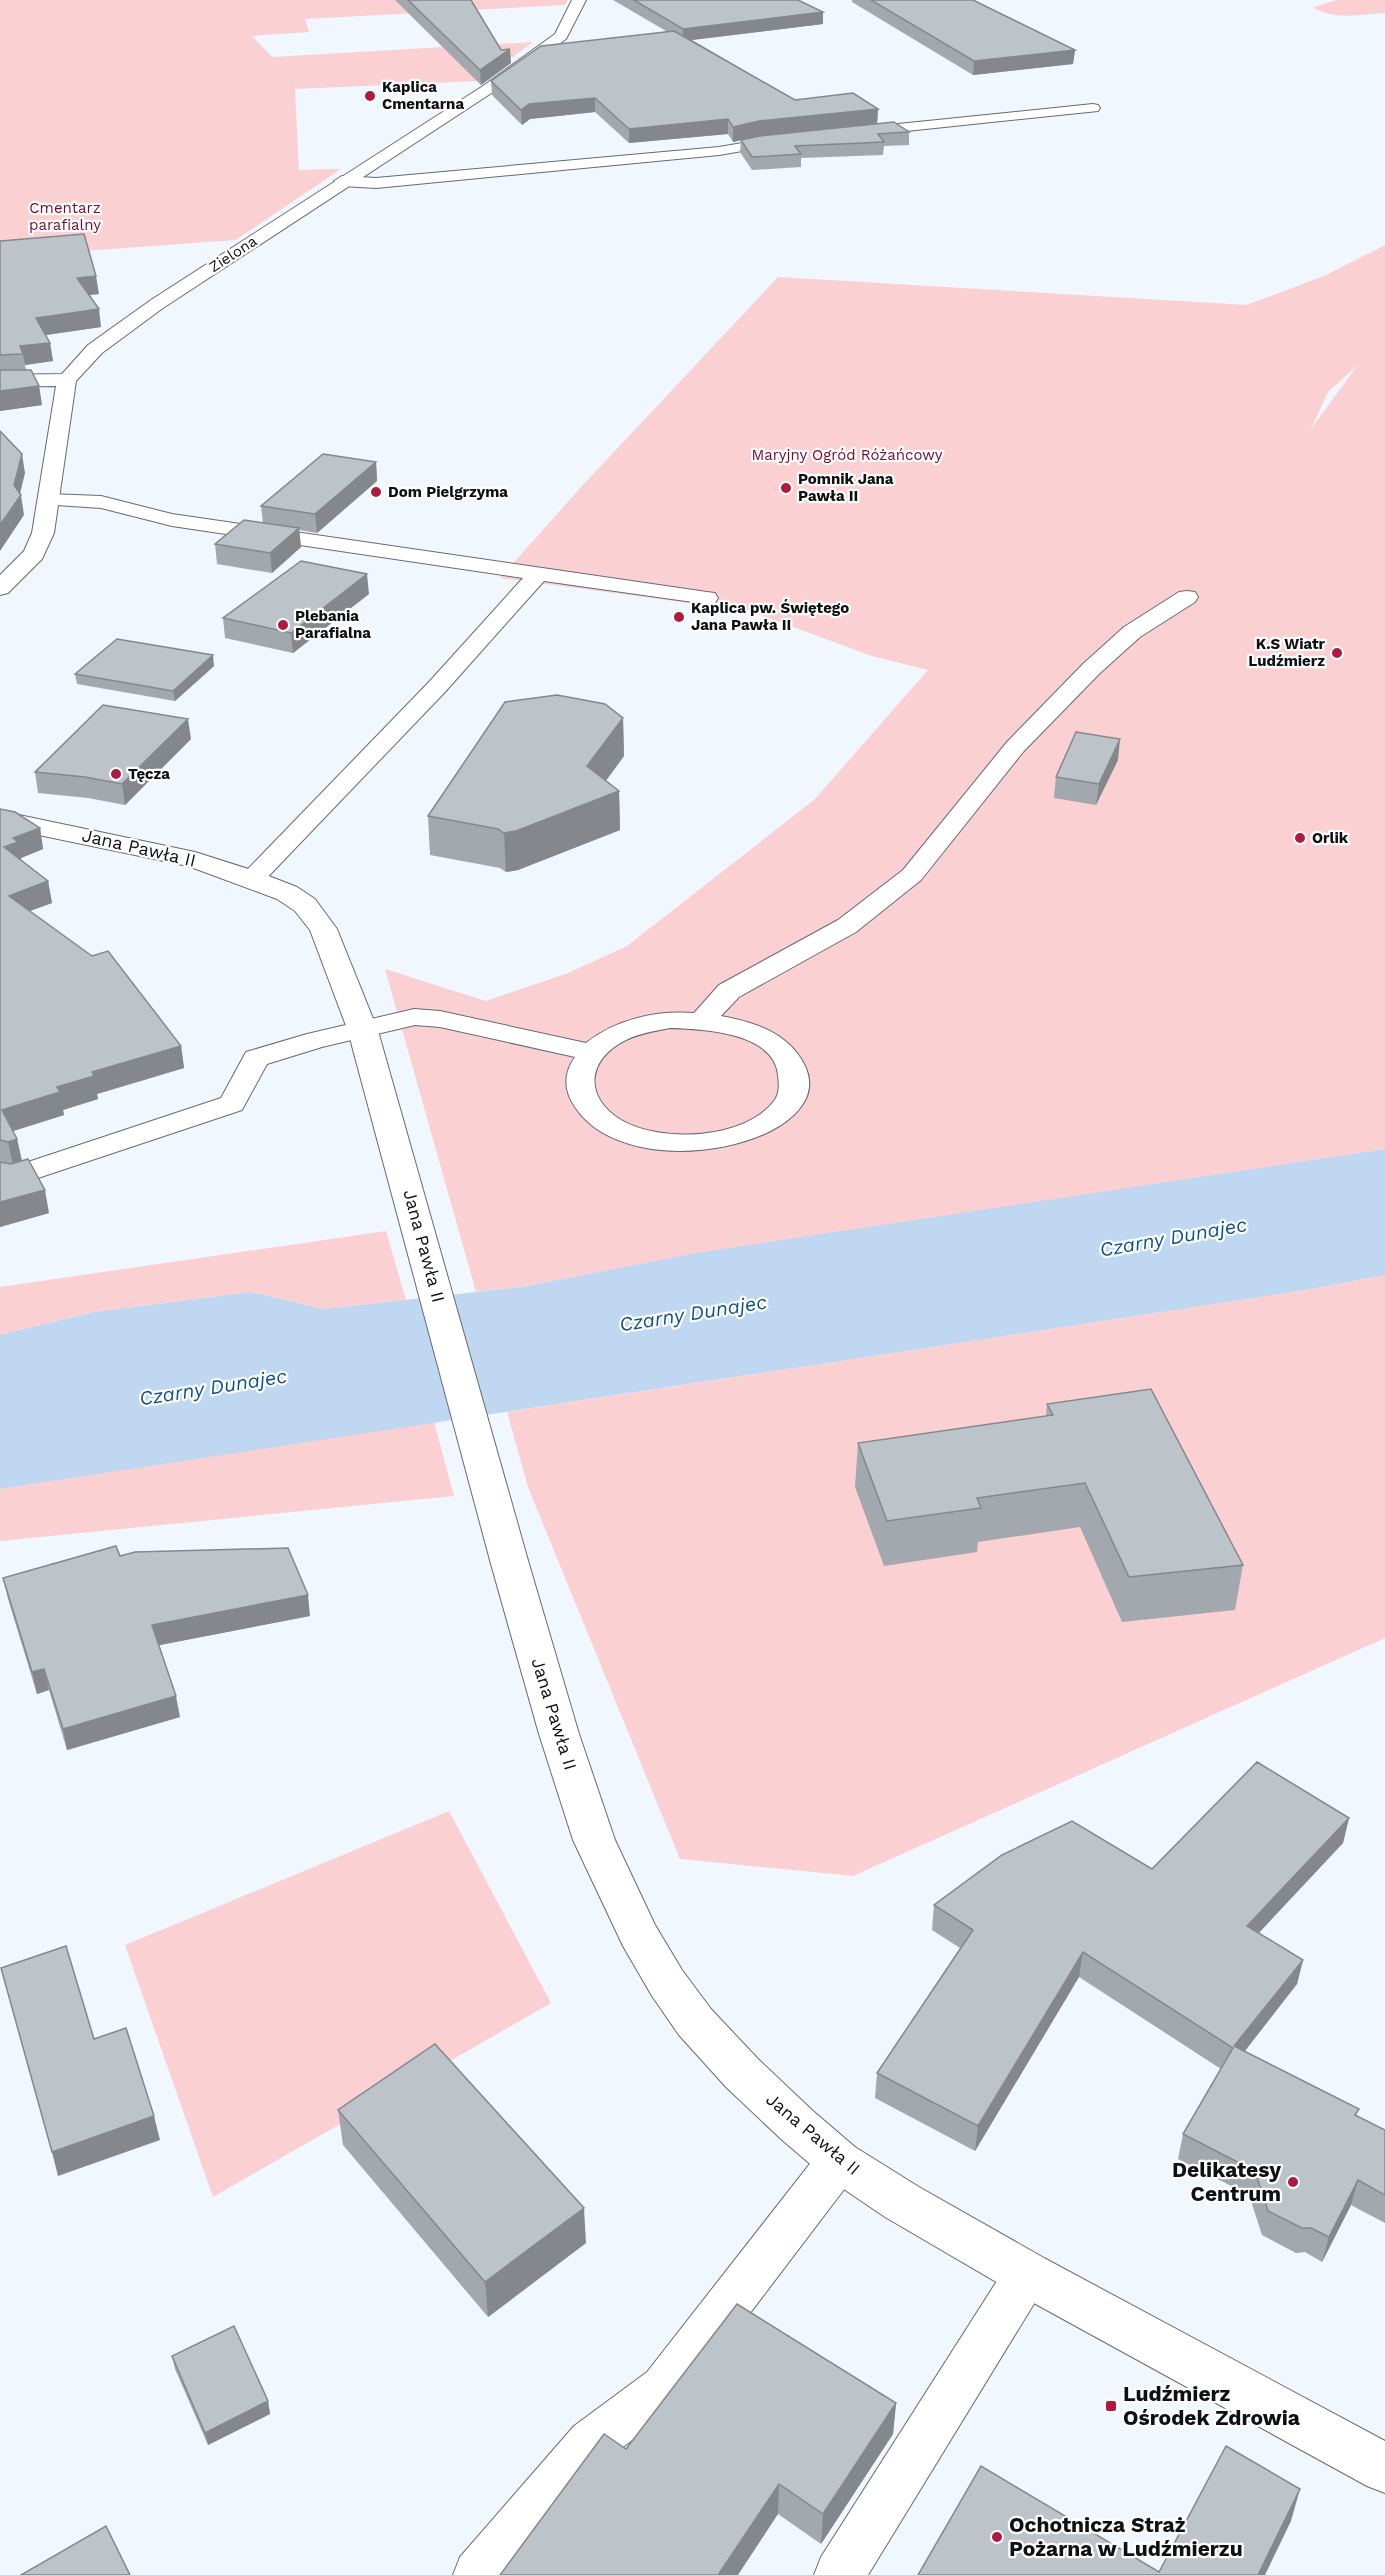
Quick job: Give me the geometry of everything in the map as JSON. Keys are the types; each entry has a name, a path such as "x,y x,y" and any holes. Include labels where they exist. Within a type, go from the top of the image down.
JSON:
{"street":[{"name":"Zielona","path":"67,380 95,349 123,328 342,181 488,89 561,36 579,0"},
{"path":"0,381 67,380 43,533 33,554 0,588"},
{"name":"Jana Pawła II","path":"0,819 102,838 195,860 252,879 287,893 305,905 323,929 363,1031 392,1128 510,1564 559,1734 594,1840 638,1934 667,1983 695,2022 742,2073 839,2161 902,2202 1027,2274 1385,2468"}],"lane":[{"path":"841,134 1093,108"},
{"path":"342,181 376,183 719,151 759,142 794,139"},
{"path":"48,500 100,502 172,520 707,598"},
{"path":"252,879 437,687 538,575"},
{"path":"703,1020 729,991 847,926 912,875 1015,747 1091,669 1132,632 1187,597"},
{"path":"0,1173 15,1176 232,1104 256,1058 317,1040 363,1031 414,1017 440,1019 591,1052"},
{"path":"670,1020 703,1020 735,1026 762,1037 782,1052 793,1070 794,1090 784,1108 761,1126 729,1138 692,1144 653,1141 619,1131 593,1114 579,1094 579,1072 591,1052 611,1037 638,1026 670,1020"},
{"path":"478,2575 591,2442 664,2388 839,2161"},
{"path":"839,2575 1027,2274"}],"green space":[{"name":"Cmentarz parafialny","path":"0,0 568,0 565,5 305,19 309,32 252,36 272,57 533,42 480,81 295,89 299,170 341,169 236,240 0,257"},
{"path":"1337,0 1385,0 1385,13 1338,15 1313,7"},
{"name":"Maryjny Ogród Różańcowy","path":"1385,245 1385,1149 667,1259 522,1287 476,1292 385,969 486,1001 568,973 627,946 815,799 928,670 872,656 749,611 500,578 582,486 778,277 1247,305 1324,276","holes":["1357,366 1311,429 1328,392"]},
{"path":"386,1231 406,1300 324,1309 251,1292 94,1312 0,1335 0,1287"},
{"path":"1385,1275 1385,1638 853,1876 680,1859 528,1487 507,1412 1306,1290"},
{"path":"434,1422 454,1496 0,1541 0,1489"},
{"path":"449,1811 551,2003 213,2197 125,1945"}],"water":[{"name":"Czarny Dunajec","path":"1385,1149 1385,1275 1306,1290 0,1489 0,1335 94,1312 251,1292 324,1309 522,1287 696,1253"}],"building":[{"path":"408,0 471,0 501,50 510,49 480,70"},
{"path":"634,0 798,0 823,12 683,29"},
{"path":"871,0 973,0 1075,50 974,61"},
{"path":"674,31 795,100 853,93 878,109 759,121 733,127 728,119 629,129 595,98 529,104 521,110 491,81 541,46"},
{"path":"894,122 909,132 878,134 884,142 795,146 801,154 752,157 741,140 760,136"},
{"path":"84,234 96,276 77,278 99,309 36,318 50,343 20,346 23,354 0,355 0,241"},
{"path":"0,370 31,370 39,386 0,391"},
{"path":"0,431 22,454 14,485 21,495 0,525"},
{"path":"323,454 376,462 315,514 261,506"},
{"path":"244,520 299,528 270,553 215,544"},
{"path":"301,561 367,574 291,633 223,618"},
{"path":"117,639 213,655 173,691 75,674"},
{"path":"557,695 605,704 623,718 587,766 619,791 516,831 504,833 498,829 428,816 505,702"},
{"path":"103,705 188,719 122,784 85,777 35,772"},
{"path":"1076,732 1120,739 1099,784 1056,777"},
{"path":"0,809 15,812 40,828 13,838 18,842 4,847 48,881 9,896 92,956 108,951 181,1046 92,1072 94,1076 57,1087 60,1092 2,1110 17,1139 8,1142 0,1140"},
{"path":"28,1159 45,1190 0,1202 0,1162 11,1164"},
{"path":"1151,1389 1243,1565 1129,1577 1085,1483 977,1498 981,1508 887,1521 858,1443 1053,1415 1047,1404"},
{"path":"116,1546 120,1556 135,1552 288,1548 308,1595 152,1625 176,1696 63,1729 44,1669 32,1672 3,1578"},
{"path":"1257,1762 1349,1818 1247,1926 1303,1960 1234,2046 1359,2109 1355,2115 1385,2130 1385,2195 1358,2180 1329,2237 1311,2228 1302,2228 1268,2211 1255,2171 1183,2134 1233,2048 1083,1952 978,2126 877,2073 973,1930 934,1905 1002,1855 1072,1821 1152,1869"},
{"path":"66,1946 94,2039 126,2028 154,2116 52,2152 1,1968"},
{"path":"435,2044 584,2208 485,2282 338,2110"},
{"path":"737,2304 896,2403 823,2514 779,2484 718,2575 500,2575 604,2434 626,2449"},
{"path":"234,2326 268,2401 205,2433 172,2356"},
{"path":"1226,2446 1300,2489 1258,2575 918,2575 981,2466 1159,2572"},
{"path":"106,2526 130,2575 21,2575"}],"place":[{"name":"Kaplica Cmentarna","path":"370,96"},
{"name":"Pomnik Jana Pawła II","path":"786,488"},
{"name":"Dom Pielgrzyma","path":"376,492"},
{"name":"Kaplica pw. Świętego Jana Pawła II","path":"679,617"},
{"name":"Plebania Parafialna","path":"283,625"},
{"name":"K.S Wiatr Ludźmierz","path":"1337,653"},
{"name":"Tęcza","path":"116,774"},
{"name":"Orlik","path":"1300,838"},
{"name":"Delikatesy Centrum","path":"1293,2182"},
{"name":"Ludźmierz Ośrodek Zdrowia","path":"1111,2406"},
{"name":"Ochotnicza Straż Pożarna w Ludźmierzu","path":"997,2537"}]}
